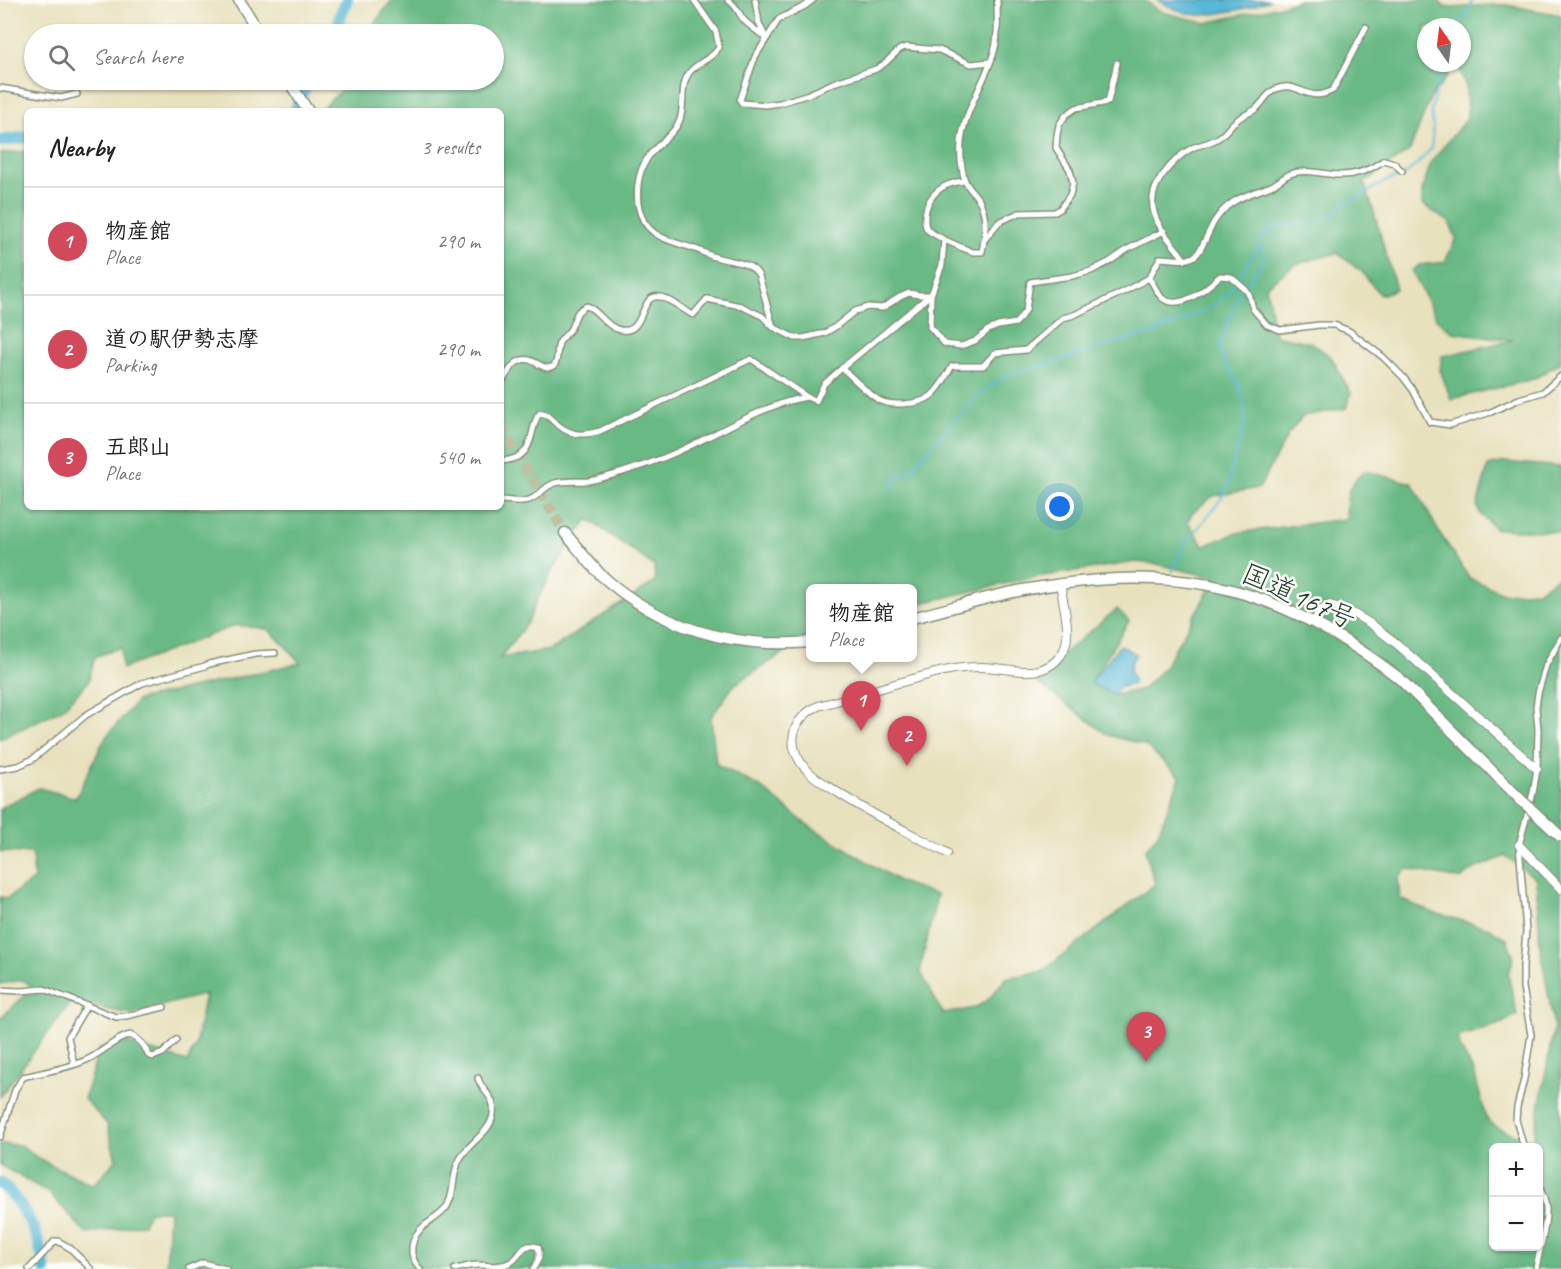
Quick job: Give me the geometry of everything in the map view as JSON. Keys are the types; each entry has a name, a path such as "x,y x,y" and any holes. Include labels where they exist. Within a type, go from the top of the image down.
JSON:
{"highway":[{"path":"239,0 254,24"},
{"path":"294,90 306,108"},
{"path":"565,533 588,561 612,584 643,606 678,624 733,641 772,644 806,642"},
{"name":"国道167号","path":"917,617 1020,590 1106,578 1158,578 1229,589 1264,600 1314,623 1357,647 1399,678 1561,837"}],"street":[{"path":"694,0 716,32 719,47 713,55 693,67 686,78 682,111 678,123 669,137 652,152 641,171 637,193 639,210 646,226 665,240 714,257 747,265 756,270 773,327"},
{"path":"728,0 735,5 742,18 766,38"},
{"path":"755,0 759,23 766,38"},
{"path":"813,0 779,19 755,57 740,100 742,103 766,105 809,94 833,83 876,69 900,49 906,47 939,50 970,64 990,62"},
{"path":"964,181 946,186 931,198 925,213 926,227 944,240 974,252 982,252 984,215 980,202 964,181 961,161 962,138 964,123 990,62 996,40 997,0"},
{"path":"1186,260 1154,216 1151,203 1158,183 1177,158 1192,148 1222,136 1236,120 1254,110 1275,89 1290,87 1311,95 1333,90 1366,27"},
{"path":"984,240 999,222 1019,213 1055,212 1070,195 1073,183 1070,170 1056,148 1059,125 1066,115 1077,108 1108,102 1117,63"},
{"path":"0,88 61,98 77,94"},
{"path":"842,368 879,400 893,404 910,403 929,398 940,386 952,366 983,366 995,353 1026,350 1063,318 1124,292 1149,278 1160,258 1186,260 1197,255 1222,210 1244,196 1274,185 1291,174 1303,171 1348,174 1368,169 1384,160 1394,163 1402,171"},
{"path":"944,240 942,265 931,295 930,327 945,344 961,346 975,341 988,330 1017,322 1026,310 1030,282 1091,271 1164,231"},
{"path":"1149,278 1162,298 1173,302 1197,296 1220,276 1231,277 1246,290 1253,309 1267,325 1280,330 1334,325 1349,331 1383,357 1403,377 1413,390 1430,422 1450,425 1491,412 1543,392 1561,376"},
{"path":"504,379 514,364 522,360 532,361 548,368 554,366 559,343 571,327 577,312 587,306 597,312 608,324 623,330 639,322 648,300 654,297 660,297 693,315 707,300 714,300 733,303 750,310 762,316 773,327 795,338 803,338 825,333 855,310 868,307 882,308 909,293 919,296 931,295"},
{"path":"504,461 513,460 526,450 536,417 540,413 546,414 568,432 577,434 600,431 751,359 807,397 817,400 824,384 931,295"},
{"path":"504,500 530,500 555,483 597,479 661,459 762,412 792,400 807,397"},
{"path":"947,853 858,807 817,779 807,770 794,750 795,727 801,718 818,706 944,670 981,667 1020,672 1047,668 1062,654 1067,642 1060,584"},
{"path":"1314,623 1319,613 1330,605 1347,610 1371,624 1397,644 1537,769"},
{"path":"1523,1143 1516,1120 1517,1107 1531,1035 1523,987 1522,966 1526,931 1519,845 1537,769 1536,707 1538,693 1546,665 1561,638"},
{"path":"0,769 18,766 33,759 86,715 142,683 209,664 255,654 275,653"},
{"path":"1519,845 1561,888"},
{"path":"0,990 44,989 116,1017 164,1007"},
{"path":"74,1064 68,1037 87,1005"},
{"path":"0,1137 15,1090 23,1077 85,1061 104,1051 122,1037 130,1035 139,1040 145,1046 148,1055 153,1057 163,1053 176,1040"},
{"path":"420,1269 412,1254 412,1244 422,1227 445,1210 449,1202 458,1161 493,1118 491,1097 478,1078"},
{"path":"1536,1269 1545,1222 1546,1209 1543,1196"},
{"path":"29,1269 55,1241 70,1248 91,1269"},
{"path":"455,1269 511,1263 524,1248 533,1245 540,1252 533,1269"},
{"path":"189,1269 203,1263 226,1269"}],"green space":[{"path":"392,0 1144,0 1162,12 1206,23 1299,0 1438,0 1444,7 1452,8 1506,5 1561,15 1561,362 1534,379 1451,399 1440,370 1442,356 1513,340 1452,332 1436,318 1412,271 1419,265 1445,262 1456,238 1449,222 1422,204 1422,191 1431,162 1467,118 1466,87 1460,72 1471,72 1471,18 1417,18 1417,72 1450,72 1430,99 1410,150 1364,183 1396,289 1380,295 1362,272 1337,253 1296,264 1266,286 1275,335 1312,343 1331,357 1351,393 1346,408 1303,416 1289,433 1259,488 1213,496 1192,513 1188,522 1204,546 1236,533 1346,519 1348,492 1353,482 1364,471 1412,483 1439,532 1469,578 1503,593 1537,591 1561,575 1561,1269 166,1269 169,1211 150,1211 143,1224 87,1234 48,1192 0,1165 0,1144 21,1145 39,1159 93,1185 116,1160 107,1124 84,1099 99,1049 124,1042 187,1062 195,1046 205,994 131,1014 70,1003 0,1097 0,1018 33,988 23,980 0,984 0,897 8,898 34,879 32,853 0,852 0,808 39,788 76,798 105,738 138,700 300,663 268,629 236,625 122,669 121,647 95,657 88,682 62,709 0,739 0,154 24,151 24,510 504,510 504,108 322,108 341,90 504,90 504,24 374,24","holes":["588,519 654,566 655,582 550,650 500,658 528,622 556,565","1135,562 1157,564 1216,578 1163,669 1143,689 1114,695 1090,683 1129,621 1117,609 1034,680 1108,735 1145,745 1180,777 1158,834 1145,850 1155,884 1043,971 1006,978 988,1000 975,1008 943,1014 920,971 937,895 900,882 806,824 760,787 716,764 711,717 734,685 806,639 806,584 917,584 917,604 1030,578","1506,856 1536,879 1540,946 1554,1027 1533,1141 1497,1128 1486,1118 1474,1072 1461,1050 1458,1037 1500,1024 1517,1015 1508,974 1514,958 1507,939 1489,928 1434,913 1400,899 1398,879 1407,869 1460,879 1474,869"]},
{"path":"1505,462 1561,467 1561,532 1496,529 1481,515 1477,507 1488,466"}],"water":[{"path":"1157,0 1270,0 1236,10 1195,15"},
{"path":"1120,645 1136,654 1131,663 1130,672 1133,684 1118,688 1114,695 1090,683"}],"waterway":[{"path":"338,24 347,0"},
{"path":"1464,18 1472,0"},
{"path":"891,488 901,476 911,470 975,399 1000,379 1016,372 1155,332 1202,312 1228,293 1260,241 1272,228 1322,219 1387,181 1407,173 1431,149 1433,128 1431,111 1441,72"},
{"path":"296,108 304,90"},
{"path":"0,141 24,137"},
{"path":"1172,572 1185,543 1221,499 1228,485 1245,424 1244,405 1237,381 1225,363 1219,348 1240,290 1260,266 1263,250 1259,246"},
{"path":"0,1183 15,1199 29,1220 45,1269"},
{"path":"611,1269 624,1265 666,1261 718,1262 749,1267"}],"tunnel":[{"path":"504,432 565,533"}],"place":[{"name":"物産館","path":"861,731"},
{"name":"道の駅伊勢志摩","path":"907,766"},
{"name":"五郎山","path":"1146,1062"}]}
